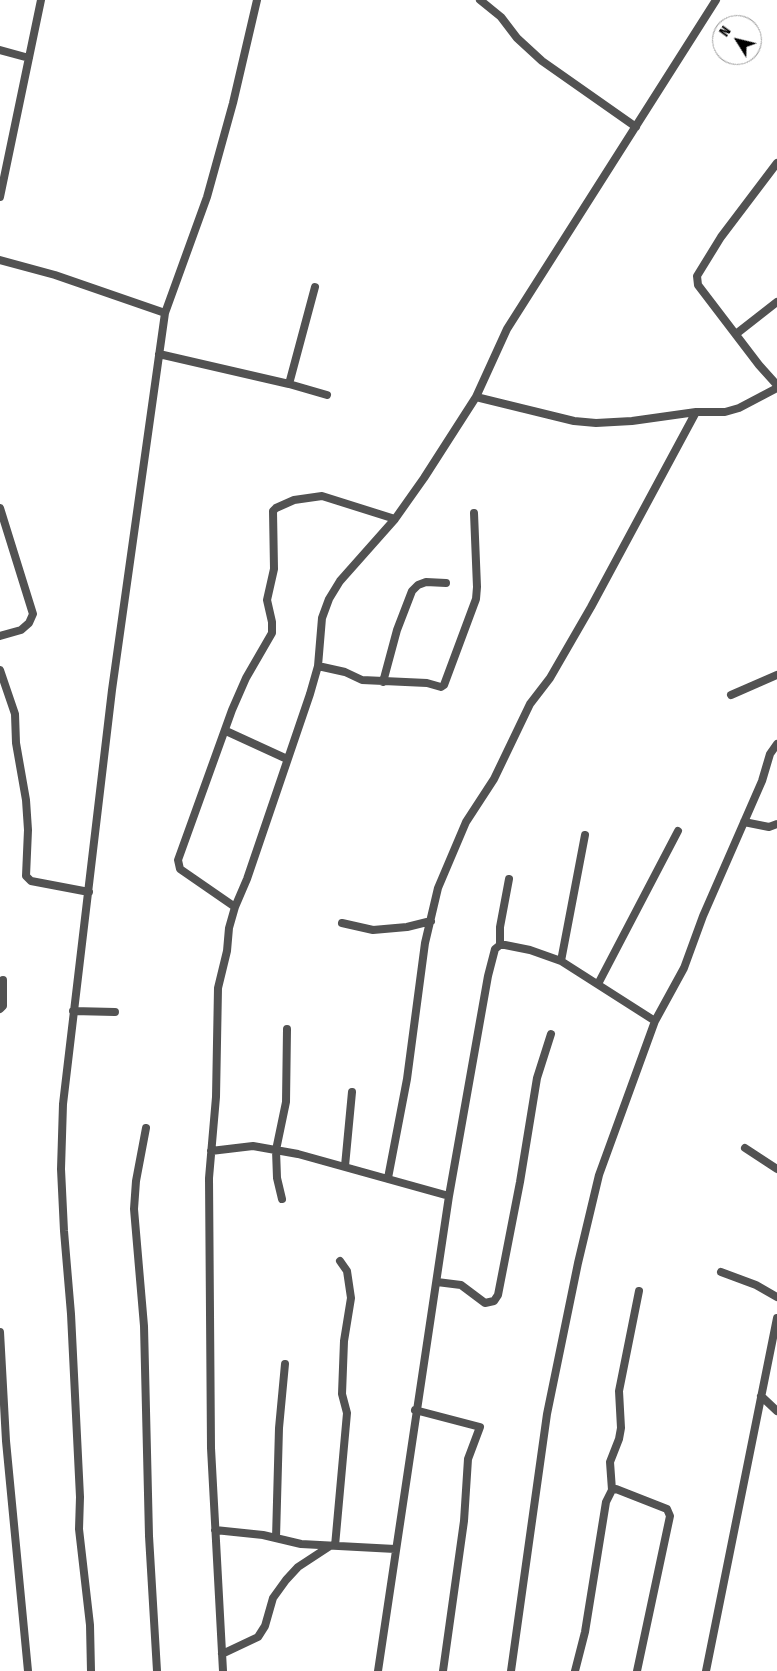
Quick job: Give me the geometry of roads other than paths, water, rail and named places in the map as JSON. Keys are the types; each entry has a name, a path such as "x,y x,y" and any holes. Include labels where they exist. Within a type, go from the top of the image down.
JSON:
{"street":[{"path":"0,197 41,0"},
{"path":"91,1671 90,1625 79,1529 80,1497 71,1306 61,1169 62,1113 112,690 165,313 207,196 233,103 257,0"},
{"path":"480,0 501,17 517,38 542,61 636,126"},
{"path":"222,1671 208,1330 211,1151 217,1082 218,988 228,952 229,928 235,907 247,879 318,666 322,618 328,599 340,582 394,519 424,478 476,397 507,329 716,0"},
{"path":"0,50 29,58"},
{"path":"476,397 574,421 632,422 696,412 725,412 740,408 777,386 698,285 696,276 721,237 777,163"},
{"path":"0,260 55,275 165,313"},
{"path":"289,384 315,287"},
{"path":"736,334 777,302"},
{"path":"159,354 289,384 327,395"},
{"path":"388,1178 407,1079 425,944 438,888 466,822 494,779 530,704 550,678 591,607 696,412"},
{"path":"235,907 180,869 178,865 246,678 273,628 267,600 274,569 274,510 294,500 322,496 394,519"},
{"path":"0,508 33,614 29,623 21,630 0,636"},
{"path":"318,666 345,672 362,680 428,683 441,687 446,682 476,599 474,513"},
{"path":"383,682 397,630 412,591 418,585 426,582 446,583"},
{"path":"0,670 15,714 16,743 26,800 28,830 26,876 31,880 89,892"},
{"path":"730,695 777,675"},
{"path":"226,731 287,759"},
{"path":"511,1671 547,1414 578,1263 599,1175 656,1021 684,968 703,916 762,781 770,754 777,744"},
{"path":"744,822 769,827 777,824"},
{"path":"598,984 678,831"},
{"path":"561,961 585,835"},
{"path":"378,1671 415,1410 438,1282 449,1196 488,976 496,948 500,945 500,927 509,879"},
{"path":"342,922 373,930 408,927 431,922"},
{"path":"500,945 530,950 561,961 656,1021"},
{"path":"0,1009 3,1006 3,980"},
{"path":"73,1011 115,1012"},
{"path":"282,1199 277,1178 276,1150 286,1102 287,1029"},
{"path":"438,1282 461,1285 485,1303 494,1301 498,1295 520,1182 537,1078 551,1034"},
{"path":"345,1166 352,1092"},
{"path":"146,1128 136,1181 134,1209 144,1318 149,1536 157,1671"},
{"path":"211,1151 253,1146 276,1150 345,1166 449,1196"},
{"path":"745,1148 777,1169"},
{"path":"332,1546 347,1413 342,1394 344,1341 351,1298 347,1271 340,1261"},
{"path":"721,1272 756,1285 777,1298"},
{"path":"575,1671 585,1632 606,1502 612,1490 610,1462 621,1428 619,1391 639,1291"},
{"path":"706,1671 754,1442 761,1396 777,1318"},
{"path":"0,1332 6,1442 28,1671"},
{"path":"276,1538 279,1428 285,1364"},
{"path":"761,1396 777,1411"},
{"path":"415,1410 480,1427 468,1459 464,1521 443,1671"},
{"path":"612,1490 616,1489 659,1505 667,1509 670,1516 637,1671"},
{"path":"215,1530 276,1538 301,1544 395,1549"},
{"path":"222,1654 258,1637 265,1626 273,1598 286,1580 298,1567 332,1546"}]}
